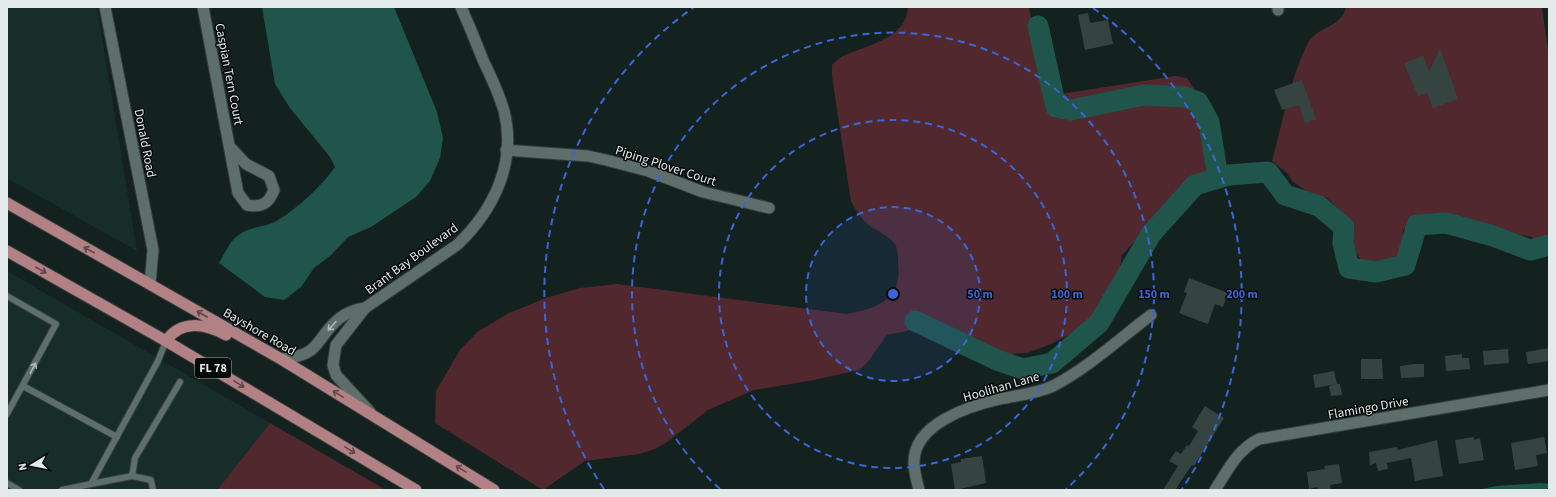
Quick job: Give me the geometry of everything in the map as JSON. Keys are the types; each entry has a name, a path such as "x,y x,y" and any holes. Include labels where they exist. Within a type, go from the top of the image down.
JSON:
{"main road":[{"name":"Bayshore Road","path":"7,203 277,357 494,490"},
{"name":"FL 78","path":"7,251 166,341 416,490"},
{"path":"166,341 172,333 178,329 189,326 202,326 218,331 251,349 277,357"}],"street":[{"name":"Donald Road","path":"105,7 153,250 150,284"},
{"name":"Caspian Tern Court","path":"203,7 229,146 238,193 243,201 248,205 262,205 270,200 274,190 269,176 246,164 229,146"},
{"name":"Brant Bay Boulevard","path":"372,414 336,375 333,365 336,345 365,308 457,245 467,235 493,202 499,185 506,150 504,112 497,91 461,7"},
{"name":"Piping Plover Court","path":"506,150 582,155 606,160 648,172 703,192 769,208"},
{"name":"Brant Bay Boulevard","path":"277,357 307,353 313,349 343,314 353,310 365,308"},
{"name":"Hoolihan Lane","path":"918,490 914,462 917,447 932,427 967,410 999,399 1039,391 1053,386 1092,360 1151,315"},
{"name":"Flamingo Drive","path":"1215,490 1238,454 1248,445 1259,439 1549,390"}],"lane":[{"path":"7,296 56,324 7,414"},
{"path":"91,484 158,361 166,341"},
{"path":"132,476 135,458 180,382"},
{"path":"23,386 117,437"},
{"path":"62,490 132,476 151,480 153,490"},
{"path":"7,483 19,490"}],"shaded area":[{"path":"7,7 97,7 137,251 7,178"},
{"path":"262,7 394,7 437,112 443,138 440,158 430,181 416,197 371,227 348,237 331,255 314,268 301,287 284,300 265,297 219,263 236,237 248,230 270,224 287,215 315,191 335,167 330,157 290,108 275,84"},
{"path":"908,7 1029,7 1043,82 1046,91 1055,95 1175,76 1187,78 1195,90 1217,176 1132,244 1122,255 1118,282 1082,328 1049,345 1027,353 1006,354 991,351 946,325 931,326 887,335 867,363 859,370 814,380 754,390 708,410 667,442 655,449 639,454 585,461 543,490 435,423 436,391 460,350 477,332 509,313 546,298 580,288 617,284 847,314 869,309 886,300 892,293 899,275 897,248 889,238 864,221 851,202 832,76 832,65 843,56 875,44 894,33 906,18"},
{"path":"1346,7 1542,7 1549,57 1549,237 1539,239 1439,215 1414,222 1403,230 1403,254 1385,266 1363,262 1350,245 1355,228 1348,218 1327,198 1308,192 1292,181 1287,173 1272,161 1287,100 1308,43 1317,33 1340,19 1344,14"},
{"path":"7,271 270,423 217,490 7,490"},
{"path":"270,423 386,490 217,490"},
{"path":"1541,483 1549,484 1549,490 1477,490 1496,486"}],"building":[{"path":"1088,13 1090,23 1108,20 1113,44 1085,50 1078,15"},
{"path":"1440,48 1458,99 1433,108 1427,93 1418,96 1404,63 1423,56 1429,72"},
{"path":"1302,80 1316,119 1305,123 1299,105 1282,110 1274,90"},
{"path":"1189,278 1228,293 1223,307 1215,304 1208,324 1179,313 1187,293 1184,292"},
{"path":"1549,348 1549,361 1528,364 1526,352"},
{"path":"1508,349 1509,363 1484,365 1483,351"},
{"path":"1462,354 1462,358 1469,358 1470,369 1446,371 1445,356"},
{"path":"1361,359 1382,359 1383,379 1361,379"},
{"path":"1424,364 1424,377 1401,378 1400,366"},
{"path":"1334,371 1337,384 1340,384 1342,395 1331,396 1329,386 1336,384 1315,388 1313,375"},
{"path":"1205,406 1224,418 1194,466 1192,465 1175,490 1163,490 1178,466 1169,461 1176,451 1181,454 1187,445 1189,446 1198,431 1192,427"},
{"path":"1474,437 1474,440 1480,438 1484,460 1459,464 1455,440"},
{"path":"1544,437 1547,453 1536,455 1538,466 1515,470 1511,443"},
{"path":"1437,440 1443,476 1415,481 1411,458 1387,463 1388,469 1378,471 1376,463 1370,465 1369,452 1397,447 1398,450"},
{"path":"982,456 986,483 955,490 951,464 961,462 961,459"},
{"path":"1339,464 1342,483 1330,485 1331,490 1318,490 1317,487 1309,489 1307,472 1325,469 1324,466"}],"waterway":[{"path":"1038,26 1056,107 1071,110 1144,95 1185,97 1198,102 1209,122 1218,178"},
{"path":"915,321 997,360 1023,369 1052,363 1099,323 1151,234 1195,185 1229,175 1268,172 1285,195 1319,206 1344,227 1343,243 1349,268 1376,272 1405,265 1417,225 1446,223 1490,235 1530,250 1549,245"}]}
